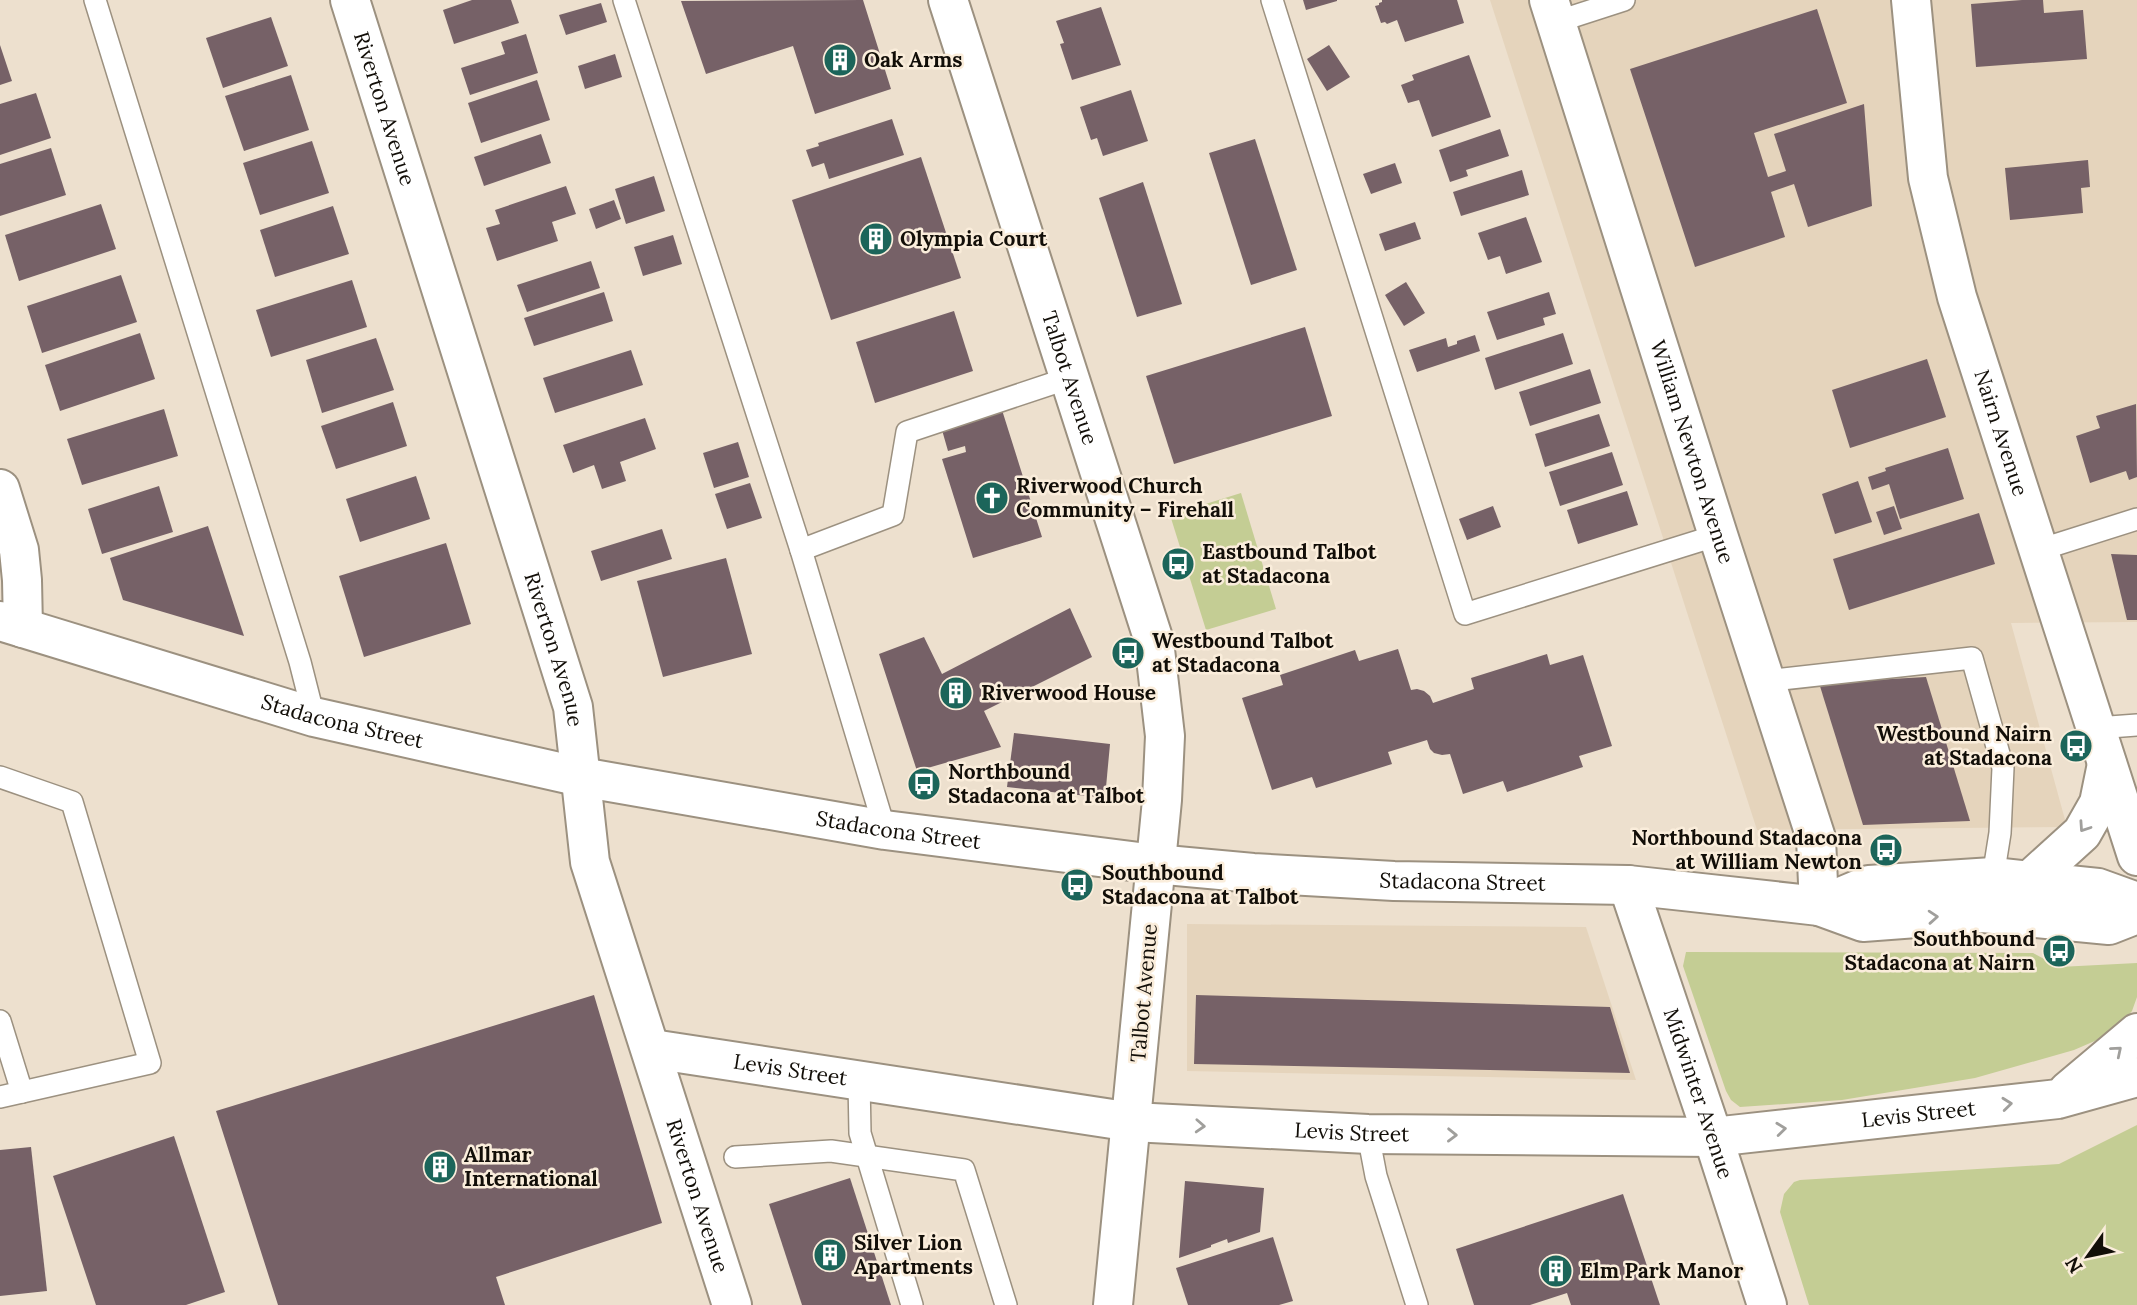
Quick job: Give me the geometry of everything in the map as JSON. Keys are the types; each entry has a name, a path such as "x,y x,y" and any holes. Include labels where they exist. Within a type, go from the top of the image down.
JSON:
{"street":[{"name":"Riverton Avenue","path":"350,0 573,707 590,862 732,1305"},
{"name":"Talbot Avenue","path":"948,0 1154,641 1165,736 1162,800 1114,1305"},
{"name":"Nairn Avenue","path":"1911,0 1928,178 1957,296 2137,856"},
{"name":"William Newton Avenue","path":"1552,11 1816,838 1819,906"},
{"path":"0,489 19,550 22,580 11,624"},
{"name":"Stadacona Street","path":"11,624 314,717 581,776 885,830 1155,864 1253,873 1394,881 1628,885 1819,906 1863,922 1983,913 2109,925 2137,914"},
{"path":"1973,914 2011,879 2082,833 2099,803 2101,746"},
{"name":"Stadacona Street","path":"1819,906 1869,885 2011,879 2098,888 2137,902"},
{"name":"Midwinter Avenue","path":"1628,885 1767,1305"},
{"path":"2058,1099 2137,1033"},
{"name":"Levis Street","path":"652,1049 1132,1122 1368,1134 1713,1137 2058,1099 2137,1077"}],"lane":[{"path":"95,0 300,662 314,717"},
{"path":"625,0 801,550 885,830"},
{"path":"1272,0 1465,614 1718,535"},
{"path":"1552,11 1624,0"},
{"path":"801,550 893,515 907,432 1069,378"},
{"path":"2039,550 2137,519"},
{"path":"1765,681 1972,658 2003,768 2000,833 2011,879"},
{"path":"2101,746 2137,725"},
{"path":"0,777 72,802 150,1063 0,1097"},
{"path":"0,1021 22,1092"},
{"path":"859,1081 860,1133 912,1305"},
{"path":"1368,1134 1376,1175 1417,1305"},
{"path":"734,1157 831,1151 964,1170 1006,1305"}],"shaded area":[{"path":"1490,0 2137,0 2137,622 2011,623 2067,827 1757,830"},
{"path":"1187,924 1586,927 1636,1080 1187,1071"}],"green space":[{"path":"1241,493 1276,609 1206,630 1170,515"},
{"path":"1686,952 2033,953 2059,967 2137,963 2137,997 2132,1011 2104,1037 2074,1050 1975,1078 1842,1100 1740,1107 1731,1100 1726,1091 1683,966"},
{"path":"2137,1125 2137,1305 1809,1305 1780,1212 1784,1194 1794,1182 2059,1164"}],"building":[{"path":"472,0 511,0 519,23 454,44 443,10"},
{"name":"Oak Arms","path":"863,0 891,89 815,114 793,46 706,74 681,1"},
{"path":"1303,0 1337,0 1337,1 1306,10"},
{"path":"1382,0 1457,0 1464,23 1405,42 1397,20 1381,23 1375,6"},
{"path":"2043,0 2044,13 2083,10 2087,59 1976,67 1971,4"},
{"path":"601,3 607,22 566,35 559,15"},
{"path":"1101,7 1121,65 1072,80 1060,44 1064,43 1056,21"},
{"path":"1817,9 1847,103 1754,133 1768,177 1786,171 1774,134 1864,104 1872,206 1808,227 1794,184 1771,192 1785,237 1695,267 1630,69"},
{"path":"271,17 288,66 223,88 206,38"},
{"path":"526,34 538,73 470,95 461,68 505,54 501,42"},
{"path":"0,45 12,81 0,85"},
{"path":"1329,45 1350,77 1327,91 1307,59"},
{"path":"615,54 622,77 585,89 578,66"},
{"path":"1469,55 1491,117 1432,137 1419,100 1408,103 1401,85 1414,80 1412,75"},
{"path":"291,75 309,130 244,151 225,96"},
{"path":"537,80 550,120 481,143 468,103"},
{"path":"1131,90 1148,141 1103,156 1097,138 1091,140 1080,107"},
{"path":"36,93 51,138 0,155 0,104"},
{"path":"892,119 904,155 829,179 824,163 812,167 806,150 819,146 818,143"},
{"path":"1500,129 1509,156 1466,170 1468,176 1450,182 1439,150"},
{"path":"541,134 551,163 484,186 474,157"},
{"path":"1255,139 1297,270 1251,285 1209,153"},
{"path":"312,141 329,193 260,215 243,163"},
{"path":"51,148 66,195 0,216 0,164"},
{"name":"Olympia Court","path":"921,157 961,278 831,320 792,200"},
{"path":"2088,160 2090,187 2081,188 2083,213 2010,220 2005,168"},
{"path":"1395,163 1402,183 1371,194 1363,174"},
{"path":"1522,170 1529,195 1461,216 1453,192"},
{"path":"654,176 665,211 626,224 615,189"},
{"path":"1143,182 1182,304 1137,317 1099,198"},
{"path":"566,186 576,214 552,222 558,241 497,261 486,228 500,224 495,210"},
{"path":"614,200 621,219 596,229 589,209"},
{"path":"101,204 116,249 19,281 5,235"},
{"path":"333,206 349,254 275,277 260,230"},
{"path":"1526,217 1542,262 1506,274 1500,256 1488,260 1478,233"},
{"path":"1415,222 1421,239 1385,251 1379,234"},
{"path":"673,235 682,264 643,276 634,247"},
{"path":"591,261 600,288 527,312 517,285"},
{"path":"121,275 137,322 42,353 27,306"},
{"path":"352,280 367,327 271,357 256,310"},
{"path":"1406,282 1425,313 1404,326 1385,295"},
{"path":"604,292 613,321 534,346 524,318"},
{"path":"1549,292 1556,314 1543,318 1545,325 1497,340 1487,312"},
{"path":"954,311 973,371 875,403 856,342"},
{"path":"1305,327 1332,416 1174,464 1146,376"},
{"path":"140,333 155,379 60,411 45,365"},
{"path":"1563,333 1573,364 1495,390 1485,358"},
{"path":"1475,335 1480,351 1417,372 1409,350 1446,338 1448,347"},
{"path":"376,338 394,390 322,413 306,360"},
{"path":"631,350 643,385 555,413 543,378"},
{"path":"1927,359 1946,417 1850,448 1832,390"},
{"path":"1590,369 1601,403 1530,426 1519,392"},
{"path":"393,402 407,446 336,469 321,426"},
{"path":"2136,404 2137,477 2129,480 2126,471 2090,483 2076,436 2100,428 2096,416"},
{"path":"164,409 178,456 82,485 67,439"},
{"name":"Riverwood Church Community – Firehall","path":"1002,410 1042,537 973,558 942,459 966,452 965,446 948,451 942,430"},
{"path":"1599,414 1610,446 1545,467 1535,434"},
{"path":"645,418 656,449 620,462 626,481 602,489 594,465 573,473 563,445"},
{"path":"738,442 749,477 714,488 703,453"},
{"path":"1948,448 1964,499 1900,519 1889,484 1872,490 1868,477 1886,471 1885,468"},
{"path":"1612,452 1623,485 1560,506 1549,472"},
{"path":"416,476 430,519 360,542 346,499"},
{"path":"1858,481 1872,522 1835,534 1822,494"},
{"path":"750,483 762,518 727,529 715,494"},
{"path":"159,486 173,532 102,554 88,509"},
{"path":"1627,491 1638,525 1578,544 1567,510"},
{"path":"1493,506 1501,527 1467,540 1459,519"},
{"path":"1894,506 1902,529 1884,535 1876,512"},
{"path":"1979,513 1995,564 1849,610 1833,559"},
{"path":"208,526 244,636 123,600 110,558"},
{"path":"662,529 672,559 601,581 591,551"},
{"path":"446,543 471,624 364,657 339,576"},
{"path":"2111,554 2137,555 2137,620 2127,620"},
{"path":"726,558 752,654 663,677 637,581"},
{"name":"Riverwood House","path":"1070,608 1092,657 984,711 1001,747 917,771 879,654 924,637 942,674"},
{"path":"1398,649 1411,690 1424,691 1433,703 1474,689 1471,678 1547,654 1550,665 1583,655 1612,746 1579,756 1583,767 1507,792 1503,781 1463,794 1450,754 1434,753 1427,740 1388,752 1392,764 1316,788 1312,777 1272,790 1242,698 1283,685 1280,675 1355,650 1359,661"},
{"path":"1926,677 1970,821 1863,825 1819,683"},
{"path":"1014,733 1110,744 1105,798 1007,787"},
{"name":"Allmar International","path":"594,995 662,1223 496,1277 505,1305 278,1305 216,1111"},
{"path":"1196,995 1610,1007 1630,1073 1194,1064"},
{"path":"174,1136 225,1292 186,1305 96,1305 53,1176"},
{"path":"31,1147 47,1291 0,1296 0,1150"},
{"name":"Silver Lion Apartments","path":"850,1178 891,1305 802,1305 769,1204"},
{"path":"1185,1181 1264,1188 1260,1232 1228,1243 1227,1239 1179,1258"},
{"name":"Elm Park Manor","path":"1623,1194 1660,1305 1571,1305 1567,1293 1530,1305 1474,1305 1456,1249"},
{"path":"1273,1237 1293,1301 1279,1305 1188,1305 1176,1268"}],"place":[{"name":"Oak Arms","path":"840,60"},
{"name":"Olympia Court","path":"876,239"},
{"name":"Riverwood Church Community – Firehall","path":"992,498"},
{"name":"Eastbound Talbot at Stadacona","path":"1178,564"},
{"name":"Westbound Talbot at Stadacona","path":"1128,653"},
{"name":"Riverwood House","path":"956,693"},
{"name":"Westbound Nairn at Stadacona","path":"2076,746"},
{"name":"Northbound Stadacona at Talbot","path":"924,784"},
{"name":"Northbound Stadacona at William Newton","path":"1886,850"},
{"name":"Southbound Stadacona at Talbot","path":"1077,885"},
{"name":"Southbound Stadacona at Nairn","path":"2059,951"},
{"name":"Allmar International","path":"440,1167"},
{"name":"Silver Lion Apartments","path":"830,1255"},
{"name":"Elm Park Manor","path":"1556,1271"}]}
